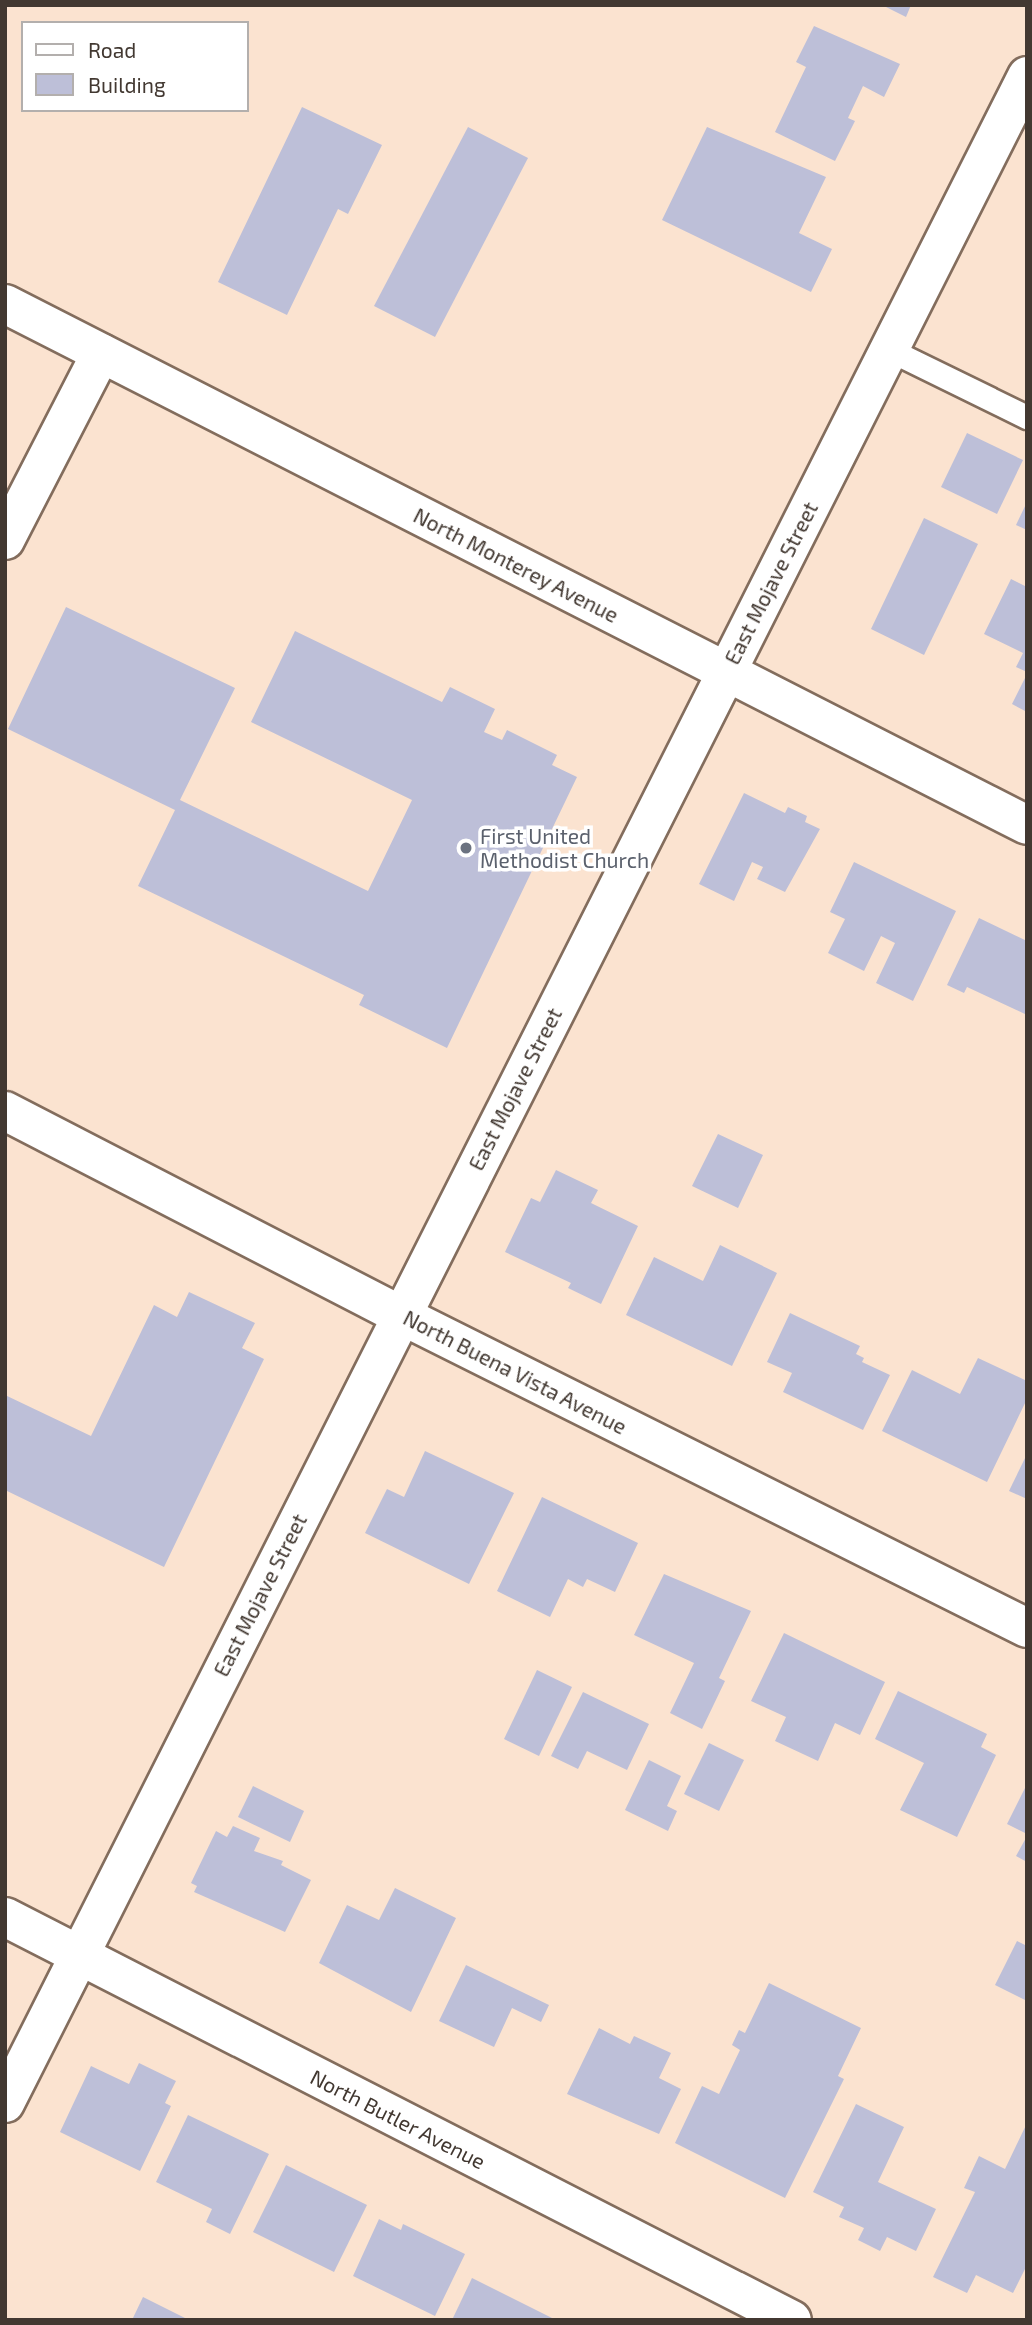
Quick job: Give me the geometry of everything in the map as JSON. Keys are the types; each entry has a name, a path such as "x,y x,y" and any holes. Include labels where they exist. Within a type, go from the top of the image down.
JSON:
{"street":[{"name":"East Mojave Street","path":"5,2103 1027,76"},
{"name":"North Monterey Avenue","path":"5,304 1027,825"},
{"path":"5,540 101,353"},
{"name":"North Buena Vista Avenue","path":"5,1111 401,1315 1027,1628"},
{"name":"North Butler Avenue","path":"5,1917 792,2320"}],"lane":[{"path":"890,350 1027,417"}],"building":[{"path":"882,5 911,5 906,17"},
{"path":"814,26 900,64 884,97 863,86 848,118 855,121 835,161 775,132 806,67 796,62"},
{"path":"302,107 382,145 348,214 338,209 287,315 218,282"},
{"path":"468,127 528,158 435,337 374,306"},
{"path":"707,127 826,177 799,233 832,249 811,292 662,220"},
{"path":"967,433 1023,460 997,514 941,487"},
{"path":"1027,502 1027,530 1016,525"},
{"path":"924,518 978,544 924,655 871,629"},
{"path":"1011,579 1027,587 1027,672 1016,667 1023,653 984,634"},
{"name":"First United Methodist Church","path":"66,607 235,688 180,800 368,891 412,800 251,722 295,631 442,702 450,687 495,709 484,732 502,740 507,730 557,755 552,765 577,777 447,1048 359,1005 364,995 138,886 175,810 8,729"},
{"path":"1027,674 1027,712 1012,704"},
{"path":"744,793 785,813 788,807 807,816 805,822 820,829 785,892 757,879 763,867 752,862 734,901 699,884"},
{"path":"854,862 956,911 913,1001 876,983 895,943 881,936 864,971 828,953 845,919 830,912"},
{"path":"979,918 1027,941 1027,1015 967,987 964,993 947,985"},
{"path":"718,1134 763,1155 738,1208 692,1186"},
{"path":"556,1170 598,1190 591,1203 638,1226 601,1304 568,1288 571,1283 505,1252 531,1198 540,1202"},
{"path":"720,1245 777,1273 732,1366 626,1315 654,1257 703,1281"},
{"path":"189,1292 255,1323 242,1348 264,1359 164,1567 5,1490 5,1395 91,1436 154,1305 177,1317"},
{"path":"790,1313 860,1346 856,1354 864,1358 862,1362 890,1375 863,1430 783,1392 792,1373 767,1362"},
{"path":"978,1358 1027,1381 1027,1399 987,1482 882,1431 912,1370 960,1394"},
{"path":"425,1451 514,1493 469,1584 365,1533 387,1489 404,1497"},
{"path":"1027,1454 1027,1499 1009,1491"},
{"path":"542,1497 638,1543 615,1592 587,1579 583,1587 568,1579 550,1617 497,1591"},
{"path":"664,1574 751,1611 719,1678 725,1681 702,1729 670,1713 694,1663 634,1635"},
{"path":"784,1633 885,1682 860,1735 835,1723 818,1761 775,1741 786,1717 751,1701"},
{"path":"537,1670 572,1687 539,1756 504,1739"},
{"path":"898,1691 987,1734 981,1747 996,1755 957,1837 900,1810 924,1763 875,1739"},
{"path":"583,1692 649,1724 627,1770 587,1751 578,1769 551,1756"},
{"path":"709,1743 744,1760 719,1811 684,1794"},
{"path":"649,1760 681,1776 667,1806 677,1811 668,1831 625,1810"},
{"path":"1027,1784 1027,1834 1007,1824"},
{"path":"253,1786 304,1811 290,1842 238,1817"},
{"path":"233,1826 260,1838 254,1851 283,1861 281,1865 311,1880 285,1932 194,1892 197,1886 191,1883 216,1831 227,1837"},
{"path":"1027,1836 1027,1862 1016,1856"},
{"path":"395,1888 456,1918 411,2012 319,1963 347,1905 379,1920"},
{"path":"1017,1941 1027,1946 1027,2001 995,1985"},
{"path":"466,1965 549,2005 541,2022 512,2008 494,2047 439,2021"},
{"path":"769,1983 861,2028 838,2076 844,2079 785,2198 675,2143 702,2086 719,2094 740,2050 732,2045 739,2030 745,2033"},
{"path":"599,2028 630,2044 634,2036 671,2053 659,2078 681,2089 659,2134 567,2094"},
{"path":"139,2063 176,2081 165,2103 171,2106 140,2171 60,2132 91,2066 129,2084"},
{"path":"856,2104 904,2127 878,2182 936,2209 916,2251 887,2237 880,2251 858,2240 864,2228 839,2217 844,2207 813,2192"},
{"path":"188,2115 269,2154 230,2234 206,2222 212,2209 156,2182"},
{"path":"1027,2123 1027,2265 1013,2293 976,2275 967,2293 933,2277 975,2192 964,2188 979,2156 1005,2169"},
{"path":"286,2165 367,2205 334,2272 253,2232"},
{"path":"379,2219 401,2230 403,2224 465,2254 435,2316 353,2276"},
{"path":"472,2278 556,2320 452,2320"},
{"path":"143,2297 189,2320 132,2320"}],"place":[{"name":"First United Methodist Church","path":"466,848"}]}
